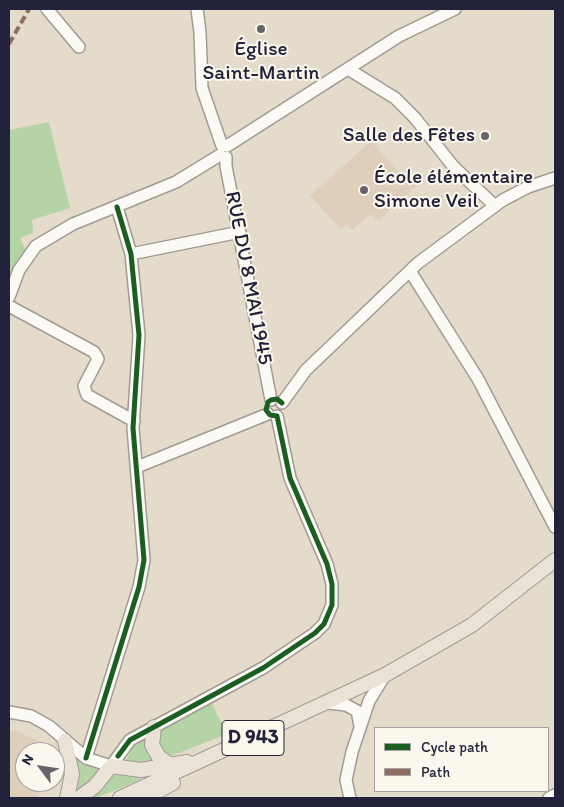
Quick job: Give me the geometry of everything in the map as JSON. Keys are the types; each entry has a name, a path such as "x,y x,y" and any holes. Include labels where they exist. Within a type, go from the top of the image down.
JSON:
{"main road":[{"name":"D 943","path":"120,798 385,675 472,625 555,560"},
{"path":"154,727 152,745 159,757 170,765"},
{"path":"65,741 72,774 67,798"},
{"path":"79,798 95,786 111,766 141,770 203,760"},
{"path":"145,798 196,771 203,760"}],"street":[{"path":"47,9 79,46"},
{"name":"RUE DU 8 MAI 1945","path":"197,9 200,32 202,88 224,151 276,401"},
{"path":"9,297 19,270 36,246 68,227 176,182 401,35 455,9"},
{"path":"348,69 396,98 415,118 453,166 495,206"},
{"path":"9,712 31,716 49,726 86,758 111,766 130,740 263,668 315,634 324,624 332,605 332,584 327,564 290,478 272,415 266,406 276,401 410,271 511,195 555,178"},
{"path":"86,758 139,588 144,560 134,421 139,336 131,254 117,207"},
{"path":"131,254 240,232"},
{"path":"410,271 478,379 555,527"},
{"path":"9,306 94,352 98,359 84,386 87,395 134,421"},
{"path":"137,467 272,415"},
{"path":"349,795 346,780 347,770 360,726 369,701 385,675"},
{"path":"328,703 346,705 356,711 360,726"},
{"path":"549,798 555,794"}],"shaded area":[{"name":"École élémentaire Simone Veil","path":"371,141 411,185 421,176 424,179 378,221 371,214 352,230 346,224 341,229 310,196"},
{"path":"15,730 39,742 15,742 15,792 40,792 37,798 9,798 9,731"}],"green space":[{"path":"49,122 70,208 32,220 33,233 20,238 26,251 9,276 9,130"},
{"path":"210,700 227,734 171,756 160,754 157,735 165,726"},
{"path":"151,734 161,763 143,768 125,762 135,743"},
{"path":"71,754 103,772 82,793 73,792"},
{"path":"112,770 140,774 140,780 96,798 85,798"}],"marked path":[{"path":"9,44 29,9"}],"cycle path":[{"path":"86,758 139,587 144,560 133,428 139,335 131,254 117,207"},
{"path":"118,756 130,740 263,668 315,633 324,624 332,605 332,584 327,564 290,478 277,416 270,415 266,410 268,402 271,400 277,399 282,403"}],"place":[{"name":"Église Saint-Martin","path":"261,29"},
{"name":"Salle des Fêtes","path":"485,136"},
{"name":"École élémentaire Simone Veil","path":"364,190"}]}
